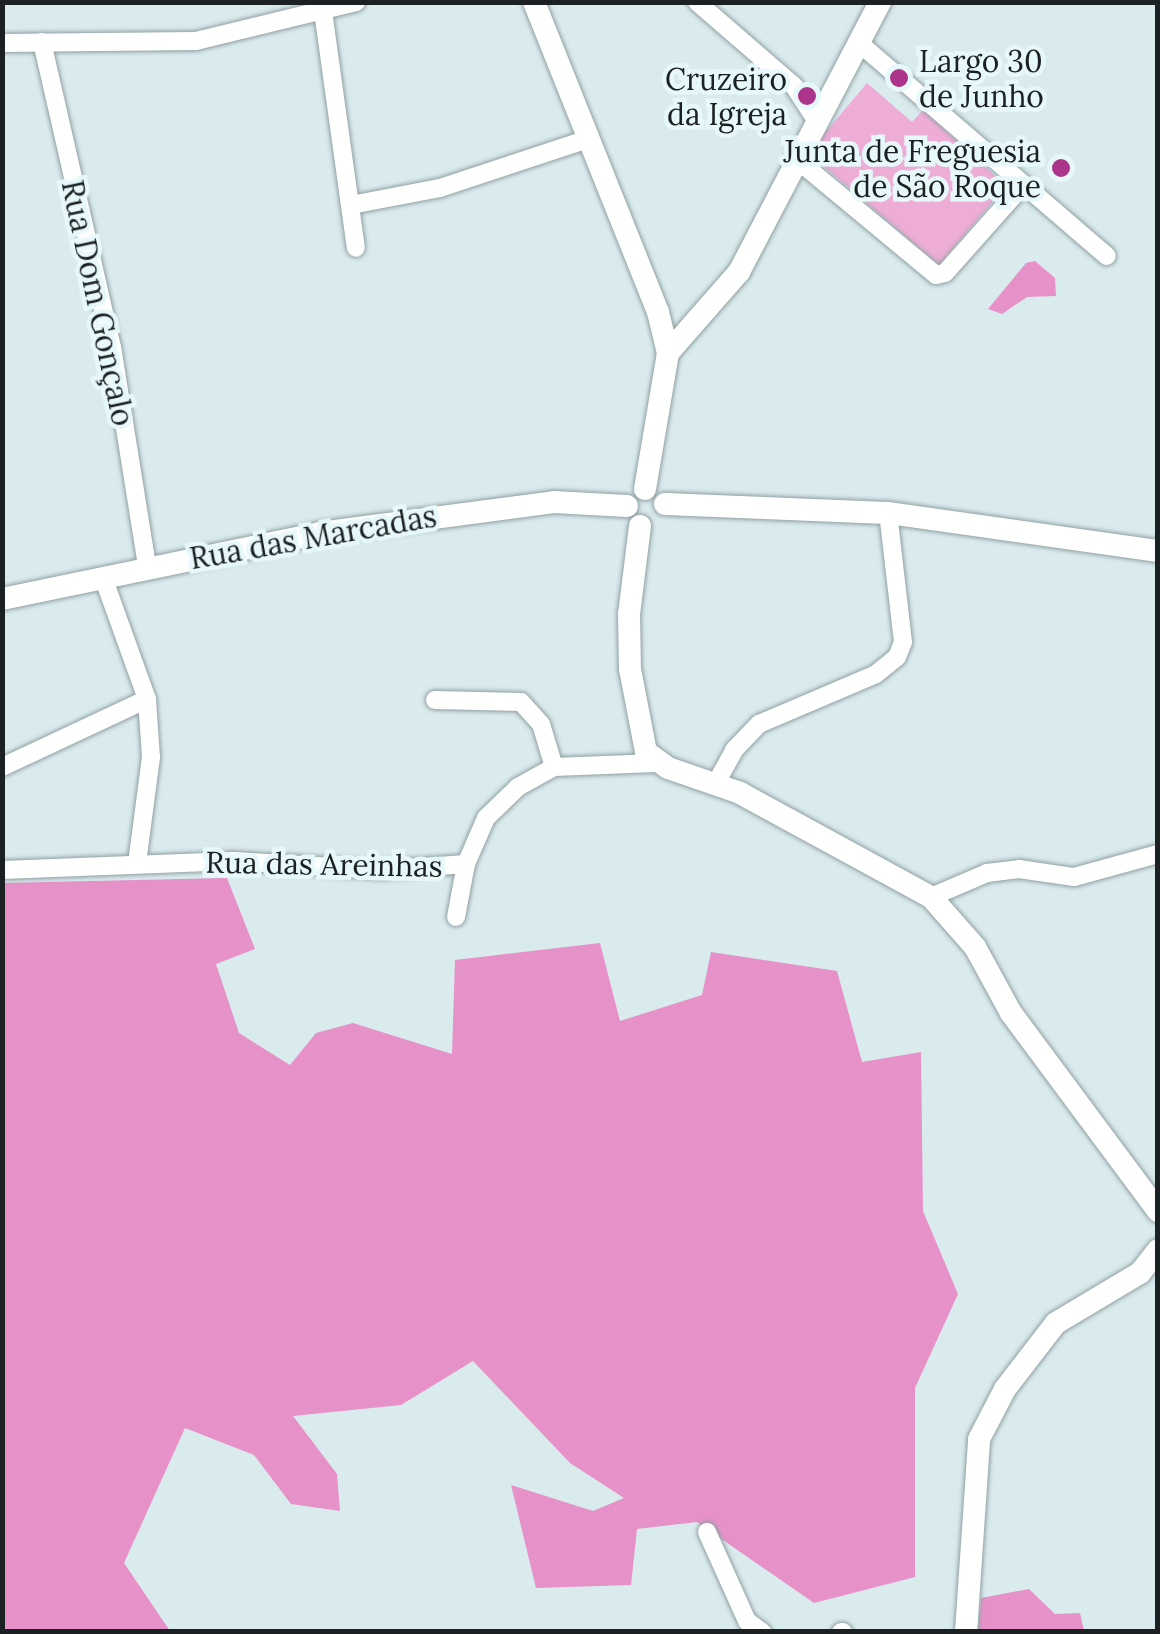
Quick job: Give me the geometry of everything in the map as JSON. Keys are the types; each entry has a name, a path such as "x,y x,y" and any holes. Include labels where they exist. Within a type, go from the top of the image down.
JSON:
{"street":[{"path":"2,43 196,41 356,2"},
{"path":"534,2 658,312 668,353 636,497 640,526 628,614 630,669 641,740 656,762"},
{"path":"697,2 822,109"},
{"path":"668,353 739,272 795,158 880,2"},
{"path":"329,7 356,248"},
{"name":"Rua Dom Gonçalo","path":"42,42 112,347 147,566"},
{"path":"858,42 1106,256"},
{"path":"794,86 822,109"},
{"path":"350,205 440,188 588,138"},
{"path":"795,158 936,275 945,273 1022,184"},
{"path":"658,312 691,326"},
{"path":"636,497 664,504 888,513 1158,552"},
{"name":"Rua das Marcadas","path":"2,599 147,566 498,508 636,497"},
{"path":"640,526 659,522 664,504"},
{"path":"716,783 734,750 759,724 876,674 897,657 902,642 888,513"},
{"path":"103,577 147,700 152,757 137,864"},
{"path":"2,767 147,700"},
{"path":"435,700 521,702 541,724 554,766 656,762 716,783 930,897 974,947 1011,1013 1158,1211"},
{"name":"Rua das Areinhas","path":"2,870 280,862 382,870 466,864 486,818 518,787 554,766"},
{"path":"930,897 988,873 1019,869 1074,877 1158,854"},
{"path":"456,917 466,864"},
{"path":"966,1632 979,1439 1005,1389 1056,1322 1140,1273 1158,1250"},
{"path":"707,1532 747,1621 762,1632"}],"shaded area":[{"path":"867,83 912,122 923,110 1006,186 939,265 808,153"},
{"path":"1035,261 1055,278 1056,296 1027,297 1002,314 988,309 1026,263"},
{"path":"227,878 255,949 216,964 239,1033 290,1065 316,1033 353,1023 452,1054 455,960 600,943 620,1021 702,995 711,952 837,971 862,1062 921,1052 923,1211 958,1294 915,1388 915,1577 814,1603 697,1522 637,1529 631,1585 536,1588 511,1485 593,1511 624,1498 570,1463 473,1361 401,1405 293,1416 337,1474 340,1511 291,1504 254,1455 185,1428 124,1563 170,1631 3,1631 2,883"},
{"path":"1029,1589 1055,1614 1080,1613 1084,1631 978,1631 981,1598"}],"place":[{"name":"Largo 30 de Junho","path":"899,78"},
{"name":"Cruzeiro da Igreja","path":"807,96"},
{"name":"Junta de Freguesia de São Roque","path":"1061,168"}]}
